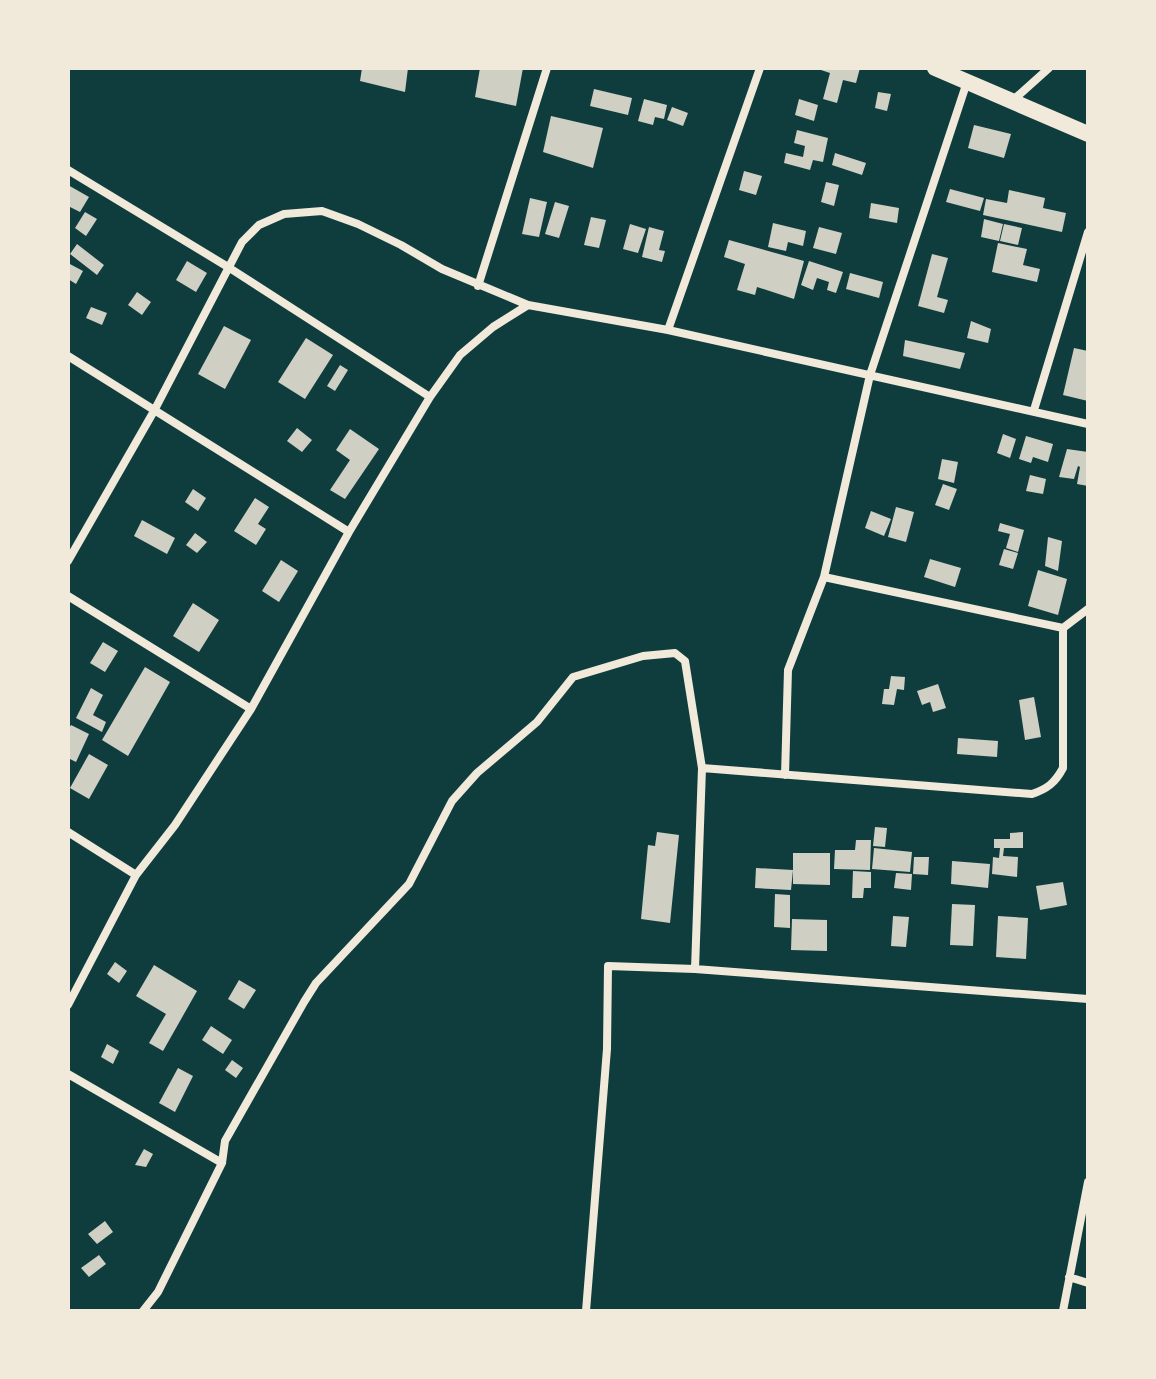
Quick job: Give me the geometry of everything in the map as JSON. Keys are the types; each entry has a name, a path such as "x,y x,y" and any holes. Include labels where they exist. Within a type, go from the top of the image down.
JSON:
{"main road":[{"path":"935,68 1088,134"}],"street":[{"path":"478,286 547,68"},
{"path":"668,330 760,68"},
{"path":"1010,102 1049,68"},
{"path":"785,775 788,670 824,577 870,375 967,82"},
{"path":"68,170 228,267 430,397"},
{"path":"68,561 154,411 242,242 259,225 284,214 322,211 401,245 478,286 528,305 668,330 1088,424"},
{"path":"1034,410 1088,232"},
{"path":"68,1005 136,875 175,825 251,709 349,532 430,397 460,355 493,327 528,305"},
{"path":"68,356 349,532"},
{"path":"824,577 1063,628 1088,609"},
{"path":"68,596 251,709"},
{"path":"702,768 1032,794 1047,789 1063,768 1063,628"},
{"path":"143,1311 158,1292 222,1163 225,1141 268,1061 316,983 409,884 452,801 477,773 537,722 573,677 643,656 675,653 685,661 702,768 695,969"},
{"path":"68,832 136,875"},
{"path":"586,1311 607,1049 608,966 695,969 1088,999"},
{"path":"68,1074 222,1163"},
{"path":"1063,1311 1088,1182"},
{"path":"1069,1277 1088,1283"}],"building":[{"path":"362,68 408,68 405,92 360,81"},
{"path":"480,68 523,68 516,106 475,97"},
{"path":"815,68 860,68 856,83 843,80 837,103 823,99 830,73"},
{"path":"594,89 632,98 628,115 590,106"},
{"path":"878,92 891,94 887,111 875,108"},
{"path":"644,99 667,105 664,119 655,117 653,125 638,121"},
{"path":"799,99 818,105 814,121 795,115"},
{"path":"672,107 688,113 683,126 667,120"},
{"path":"551,116 603,128 593,168 543,152"},
{"path":"974,125 1011,134 1004,158 968,148"},
{"path":"797,130 828,138 823,162 813,160 810,170 784,163 786,153 803,157 805,146 794,143"},
{"path":"835,153 866,163 862,175 832,165"},
{"path":"744,171 762,176 756,195 739,190"},
{"path":"826,182 839,185 834,206 821,202"},
{"path":"68,185 89,197 80,212 68,206"},
{"path":"950,189 984,198 980,211 946,202"},
{"path":"1009,190 1045,198 1043,208 1066,213 1062,232 983,215 986,199 1007,203"},
{"path":"530,198 547,202 539,237 522,234"},
{"path":"555,202 569,206 559,238 545,234"},
{"path":"871,203 899,208 897,223 869,218"},
{"path":"85,212 97,219 86,236 75,228"},
{"path":"591,217 606,220 599,248 584,245"},
{"path":"984,219 1003,224 999,241 981,237"},
{"path":"773,223 806,231 803,246 788,242 786,251 768,247"},
{"path":"630,224 646,229 638,253 623,249"},
{"path":"1004,224 1022,228 1018,245 1000,241"},
{"path":"649,227 664,231 659,250 665,251 662,262 642,257"},
{"path":"819,227 842,233 836,254 813,248"},
{"path":"729,240 804,261 794,299 757,287 755,295 737,290 745,264 724,257"},
{"path":"998,243 1027,249 1023,265 1040,269 1037,282 992,272"},
{"path":"77,244 104,265 97,275 70,254"},
{"path":"932,254 948,258 937,297 948,300 944,313 918,306"},
{"path":"187,261 207,273 196,292 176,280"},
{"path":"809,261 843,272 836,293 827,290 829,282 817,278 813,290 801,285"},
{"path":"68,263 83,271 76,284 68,279"},
{"path":"850,273 883,282 879,298 846,289"},
{"path":"137,292 151,302 142,315 128,305"},
{"path":"91,307 107,313 102,325 86,318"},
{"path":"971,321 991,329 988,343 967,338"},
{"path":"224,326 251,340 225,389 198,374"},
{"path":"306,338 333,355 305,399 278,382"},
{"path":"905,340 965,353 960,369 903,356"},
{"path":"1074,348 1088,351 1088,401 1063,395"},
{"path":"340,365 348,370 335,391 327,386"},
{"path":"297,428 312,440 302,452 287,441"},
{"path":"350,429 379,449 345,499 330,490 350,460 336,450"},
{"path":"1003,434 1016,439 1010,458 997,453"},
{"path":"1026,436 1053,444 1048,462 1033,457 1031,463 1019,459"},
{"path":"1067,449 1088,452 1088,486 1077,484 1078,466 1074,479 1059,477"},
{"path":"942,459 958,462 954,483 938,479"},
{"path":"1030,475 1046,479 1043,494 1026,491"},
{"path":"943,484 957,489 949,510 935,505"},
{"path":"193,489 206,498 198,511 185,502"},
{"path":"255,498 269,507 258,524 266,529 256,545 234,531"},
{"path":"896,507 914,512 906,542 888,537"},
{"path":"871,511 891,519 884,536 865,528"},
{"path":"142,520 175,538 167,554 134,536"},
{"path":"1000,523 1024,530 1018,552 1006,548 1010,534 998,531"},
{"path":"195,533 207,542 197,553 186,545"},
{"path":"1048,537 1062,541 1058,571 1045,566"},
{"path":"1004,549 1018,553 1013,569 999,565"},
{"path":"930,559 961,568 955,587 924,577"},
{"path":"281,560 298,571 279,602 262,591"},
{"path":"1038,570 1067,579 1058,615 1028,606"},
{"path":"193,603 219,620 199,652 173,636"},
{"path":"103,642 118,651 105,672 90,663"},
{"path":"145,667 170,682 128,756 102,740"},
{"path":"891,676 905,677 904,690 897,689 894,705 882,704 884,689 889,689"},
{"path":"938,684 946,708 933,712 930,702 922,705 917,691"},
{"path":"91,688 103,695 93,715 106,722 102,732 76,718"},
{"path":"1034,697 1041,737 1025,740 1019,700"},
{"path":"71,725 89,734 76,762 68,758 68,730"},
{"path":"958,738 998,741 997,757 957,754"},
{"path":"89,754 108,765 89,799 70,788"},
{"path":"875,827 887,828 885,847 873,846"},
{"path":"657,832 679,835 670,923 641,919 648,845 655,846"},
{"path":"1023,832 1023,848 1004,848 1003,856 1018,857 1017,877 992,874 993,857 999,858 1000,848 994,848 994,839 1010,839 1010,833"},
{"path":"856,840 871,840 870,870 834,869 835,850 855,850"},
{"path":"874,848 912,852 910,872 872,869"},
{"path":"793,853 830,853 830,885 793,884"},
{"path":"914,857 929,857 928,875 913,874"},
{"path":"952,861 990,864 988,888 951,884"},
{"path":"756,868 793,870 791,890 755,888"},
{"path":"853,871 871,872 871,888 864,888 863,898 852,898"},
{"path":"896,873 912,874 911,890 894,888"},
{"path":"1063,882 1067,905 1040,910 1036,886"},
{"path":"775,894 790,895 790,928 774,927"},
{"path":"952,904 975,905 973,946 950,945"},
{"path":"893,916 909,917 906,947 891,946"},
{"path":"998,916 1028,918 1026,959 996,957"},
{"path":"792,919 827,920 827,951 791,950"},
{"path":"115,962 127,971 119,983 107,974"},
{"path":"154,965 197,991 163,1051 149,1043 166,1014 136,996"},
{"path":"239,980 256,990 244,1009 228,999"},
{"path":"211,1026 232,1040 223,1054 202,1040"},
{"path":"107,1044 119,1051 113,1064 101,1057"},
{"path":"232,1060 243,1068 236,1078 225,1070"},
{"path":"178,1068 193,1076 175,1112 159,1103"},
{"path":"144,1149 153,1154 146,1167 135,1165"},
{"path":"105,1221 113,1232 97,1244 88,1234"},
{"path":"99,1255 106,1264 89,1277 81,1268"}]}
